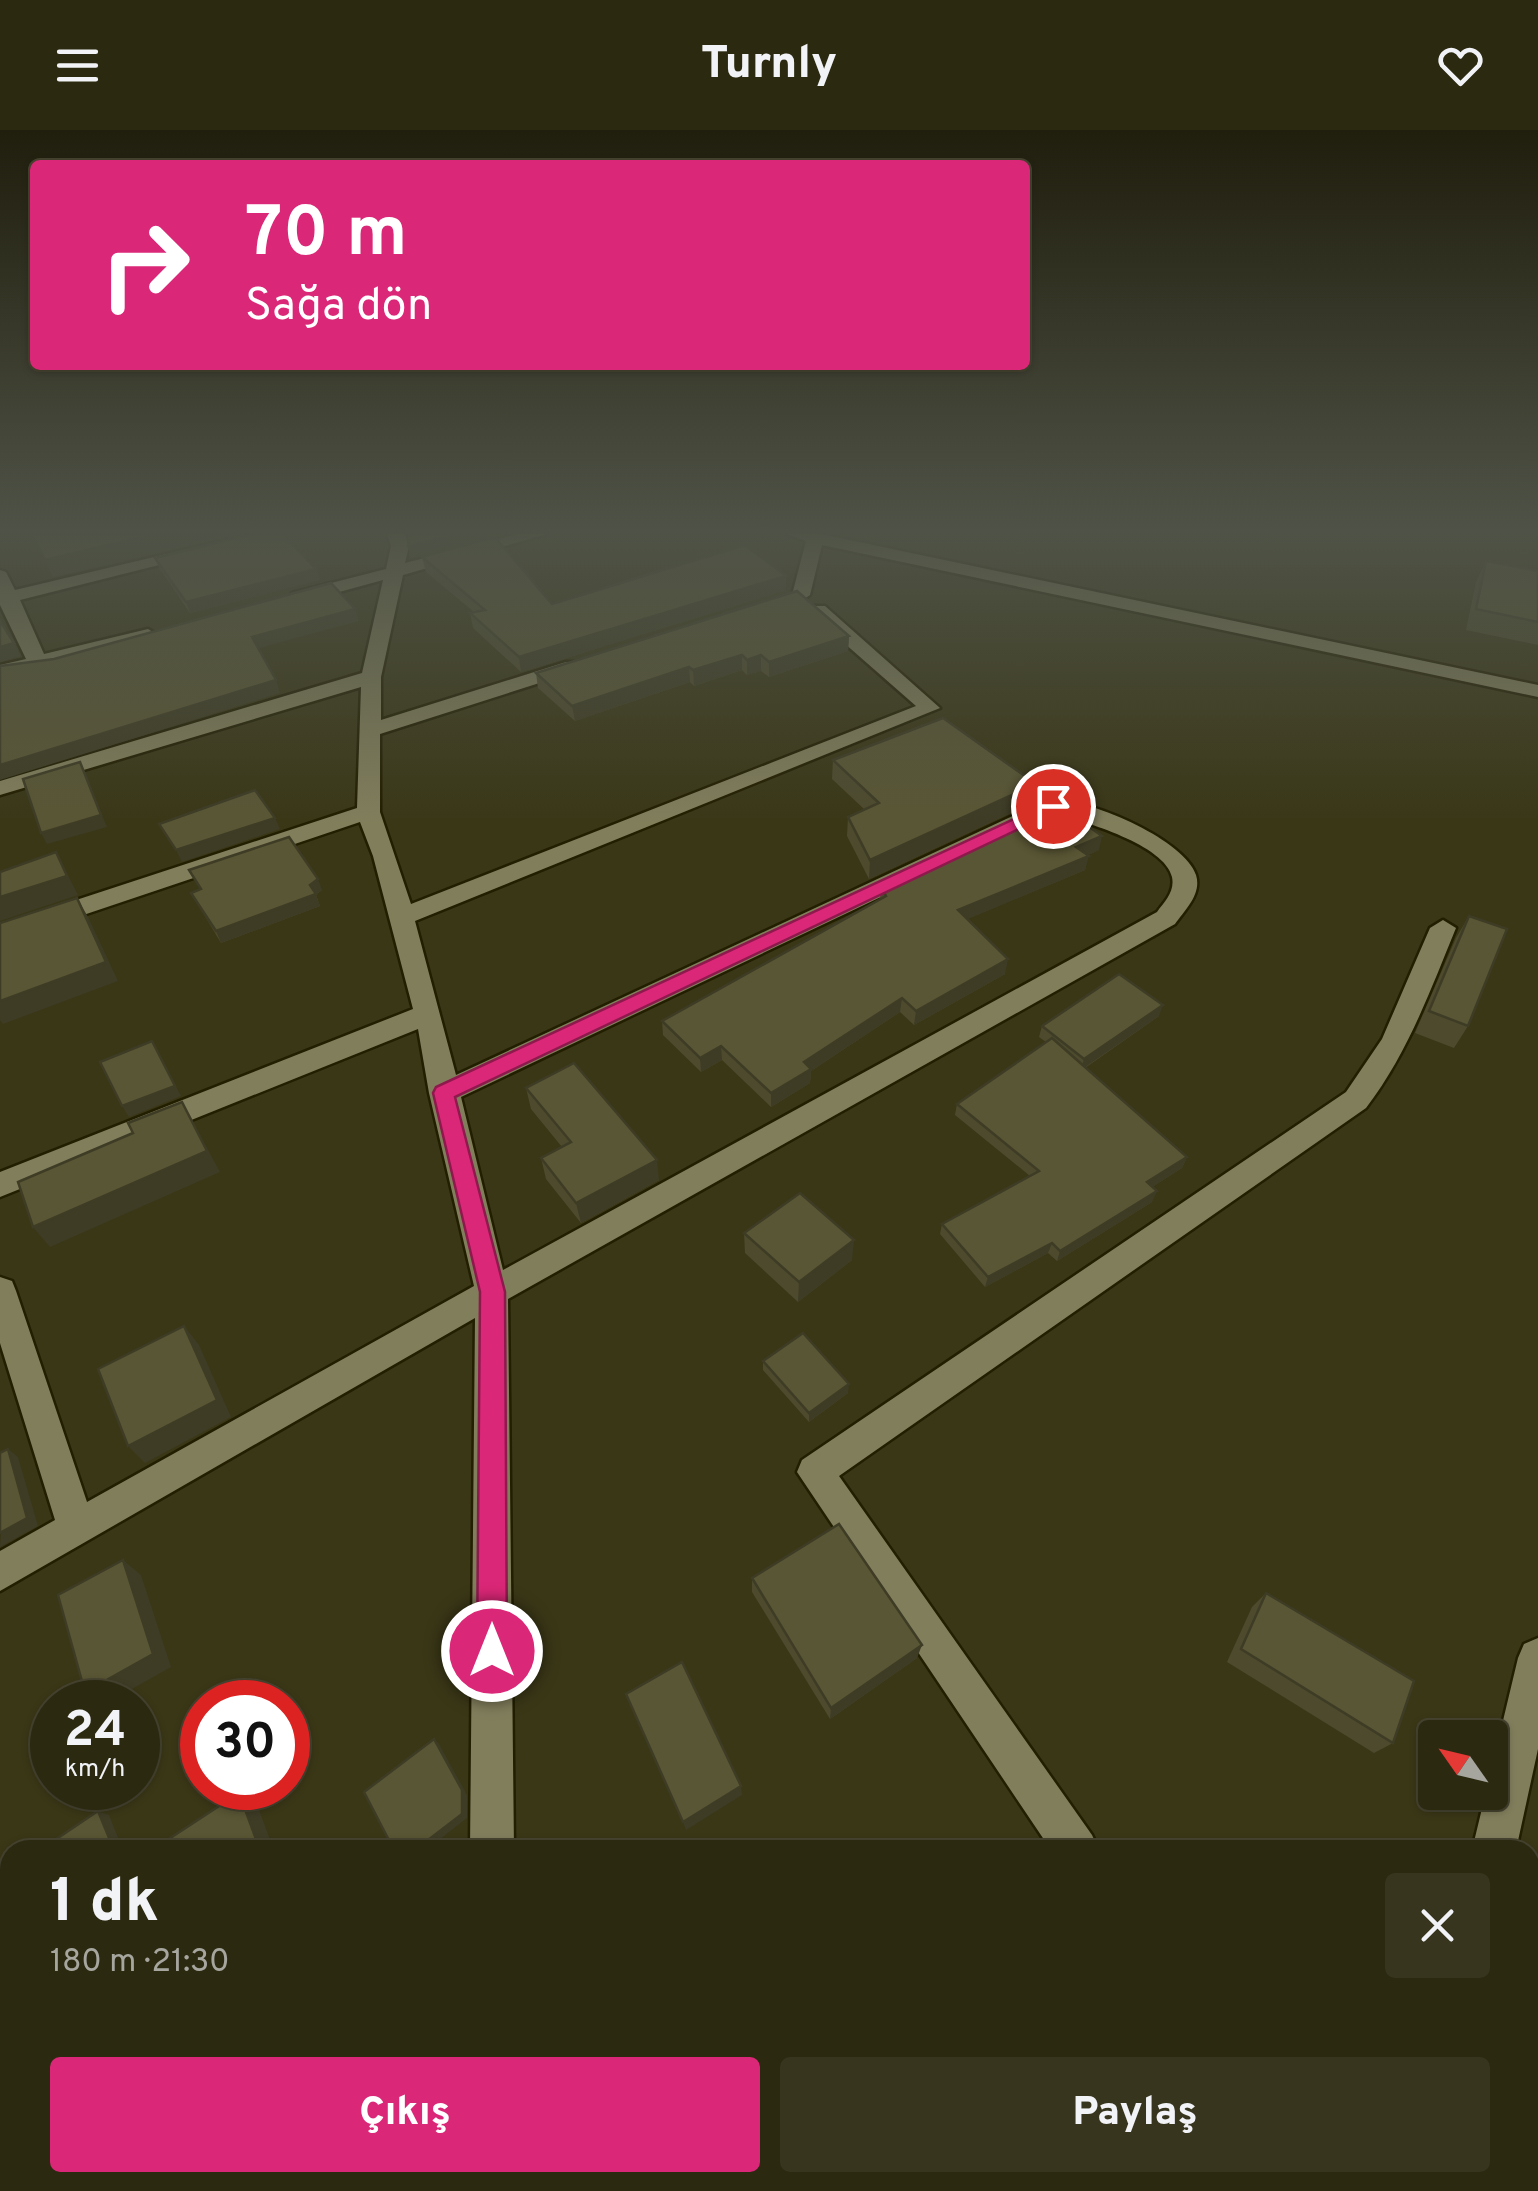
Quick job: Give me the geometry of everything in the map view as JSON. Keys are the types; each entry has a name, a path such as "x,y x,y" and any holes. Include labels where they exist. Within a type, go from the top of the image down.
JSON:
{"street":[{"path":"21,630 38,662"},
{"path":"0,672 164,630"},
{"path":"381,630 371,677 368,812 385,856 428,1014 492,1292 492,1840"},
{"path":"400,918 930,708 832,630"},
{"path":"1249,630 1538,691"},
{"path":"370,730 595,659"},
{"path":"0,788 371,677"},
{"path":"0,1572 492,1292 1166,918 1182,900 1182,875 1160,848 1124,825 1053,806 444,1093"},
{"path":"0,934 368,812"},
{"path":"1070,1840 815,1472 1356,1100 1374,1080 1444,928"},
{"path":"0,1184 428,1014"},
{"path":"0,1292 76,1529"},
{"path":"1496,1840 1538,1658"}],"building":[{"path":"0,630 6,630 14,643 0,647"},
{"path":"159,630 277,630 252,637 276,680 0,765 0,666 54,659"},
{"path":"489,630 607,630 519,657"},
{"path":"672,630 842,630 849,636 769,662 761,655 747,660 742,655 693,670 689,667 572,706 536,673"},
{"path":"943,718 1036,784 870,860 848,817 879,803 833,760"},
{"path":"80,762 101,815 41,833 23,779"},
{"path":"255,790 275,818 176,850 159,824"},
{"path":"1057,804 1102,836 1076,847 1089,856 958,910 1008,959 916,1011 902,998 804,1062 811,1069 771,1093 721,1046 700,1058 662,1021 886,896 881,887"},
{"path":"289,837 318,879 310,885 316,894 216,931 191,893 201,889 189,870"},
{"path":"56,852 67,876 0,897 0,872"},
{"path":"77,898 106,962 0,1001 0,923"},
{"path":"1469,916 1507,929 1468,1026 1429,1011"},
{"path":"1119,974 1163,1005 1084,1059 1042,1026"},
{"path":"1052,1038 1187,1157 1147,1182 1157,1191 1060,1251 1052,1243 988,1277 942,1224 1039,1171 957,1104"},
{"path":"152,1041 175,1086 122,1106 100,1062"},
{"path":"574,1063 657,1160 576,1203 541,1158 571,1142 526,1088"},
{"path":"182,1102 207,1151 33,1227 18,1182 133,1133 128,1123"},
{"path":"800,1193 854,1240 799,1282 744,1233"},
{"path":"184,1326 217,1400 128,1446 98,1369"},
{"path":"803,1333 849,1384 809,1413 763,1361"},
{"path":"8,1449 27,1518 0,1533 0,1453"},
{"path":"839,1524 922,1645 831,1708 752,1578"},
{"path":"123,1560 153,1654 106,1680 82,1680 58,1595"},
{"path":"1266,1593 1414,1681 1393,1743 1241,1649"},
{"path":"682,1662 741,1786 683,1822 626,1694"},
{"path":"434,1739 462,1790 462,1814 428,1840 389,1840 364,1792"},
{"path":"213,1810 245,1810 256,1840 167,1840"},
{"path":"98,1811 110,1840 55,1840"}],"route":[{"path":"492,1651 492,1292 444,1093 1053,806"}]}
